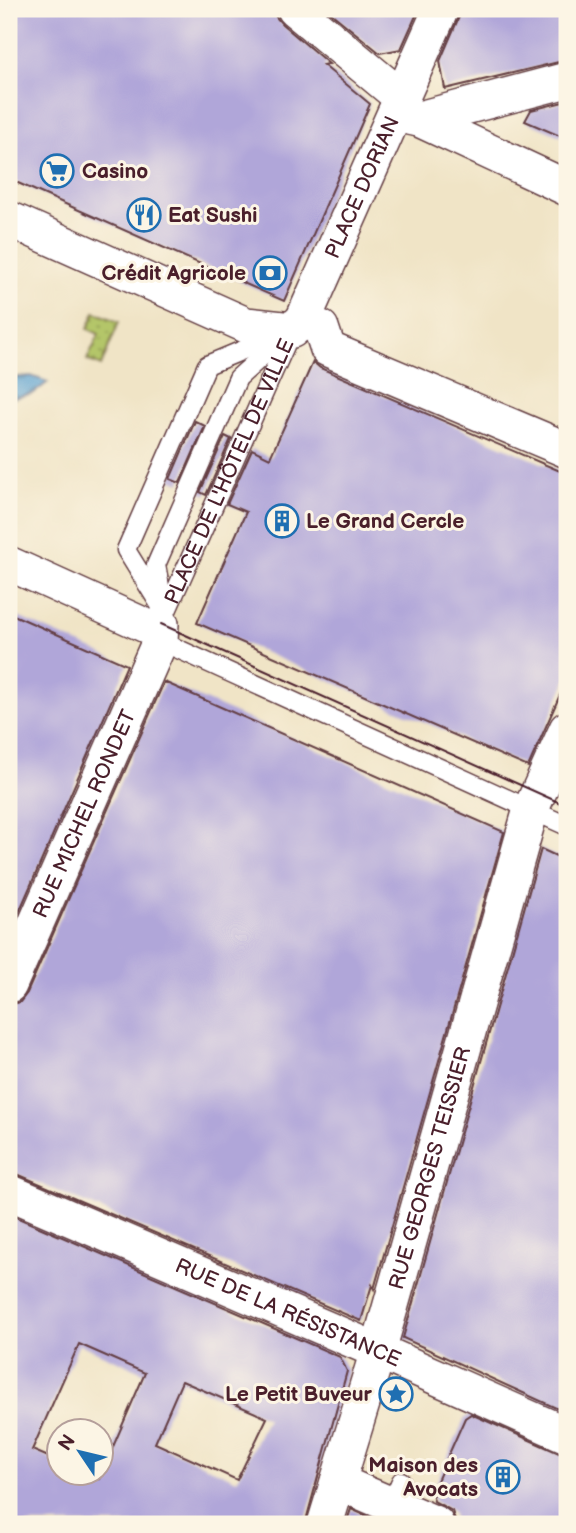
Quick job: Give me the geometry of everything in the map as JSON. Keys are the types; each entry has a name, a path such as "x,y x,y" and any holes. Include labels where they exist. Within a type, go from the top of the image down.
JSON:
{"street":[{"path":"295,9 405,110"},
{"path":"405,110 441,9"},
{"path":"405,110 567,80"},
{"name":"PLACE DORIAN","path":"297,325 405,110 567,188"},
{"name":"PLACE DE L'HÔTEL DE VILLE","path":"9,219 246,325 297,325"},
{"path":"297,325 321,328 328,349 567,450"},
{"name":"RUE MICHEL RONDET","path":"9,985 162,626"},
{"name":"RUE GEORGES TEISSIER","path":"325,1524 378,1351 531,810 567,729"},
{"name":"RUE DE LA RÉSISTANCE","path":"9,1192 567,1435"},
{"path":"338,1482 396,1493 436,1524"}],"lane":[{"name":"PLACE DE L'HÔTEL DE VILLE","path":"162,626 297,325"},
{"name":"PLACE DE L'HÔTEL DE VILLE","path":"162,626 156,565 238,378 297,325"},
{"name":"PLACE DE L'HÔTEL DE VILLE","path":"162,626 126,550 202,376 207,365 297,325"},
{"path":"9,555 162,626 567,826"},
{"path":"9,572 162,626"}],"green space":[{"path":"95,312 119,322 101,366 87,360 99,334 88,329"}],"water":[{"path":"31,376 48,382 34,393 9,399 9,378"}],"building":[{"path":"9,9 275,9 276,17 282,24 329,64 323,65 370,104 284,301 9,179"},
{"path":"326,9 419,9 401,49 380,53"},
{"path":"461,9 567,9 567,60 445,89 440,61"},
{"path":"567,101 567,139 525,121 531,110"},
{"path":"313,362 320,368 567,474 567,679 528,767 197,623 246,512 227,504 252,449 270,458"},
{"path":"195,421 205,426 180,483 170,479"},
{"path":"225,436 231,439 206,495 200,492"},
{"path":"9,613 127,665 9,935"},
{"path":"164,682 504,832 374,1289 372,1285 361,1321 9,1172 9,1005 20,1002 27,993"},
{"path":"541,849 567,861 567,1413 403,1338"},
{"path":"9,1214 340,1357 347,1371 305,1524 9,1524","holes":["79,1344 145,1373 116,1440 116,1488 46,1488 46,1456 32,1450","182,1381 267,1418 237,1480 155,1443"]},
{"name":"Maison des Avocats","path":"471,1414 567,1455 567,1524 456,1524 452,1511 434,1501 432,1492 465,1418"},
{"path":"351,1509 367,1516 385,1524 346,1524"}],"tram line":[{"path":"161,624 567,806"}],"place":[{"name":"Casino","path":"57,171"},
{"name":"Eat Sushi","path":"144,215"},
{"name":"Crédit Agricole","path":"270,273"},
{"name":"Le Grand Cercle","path":"282,521"},
{"name":"Le Petit Buveur","path":"396,1394"},
{"name":"Maison des Avocats","path":"503,1477"}]}
